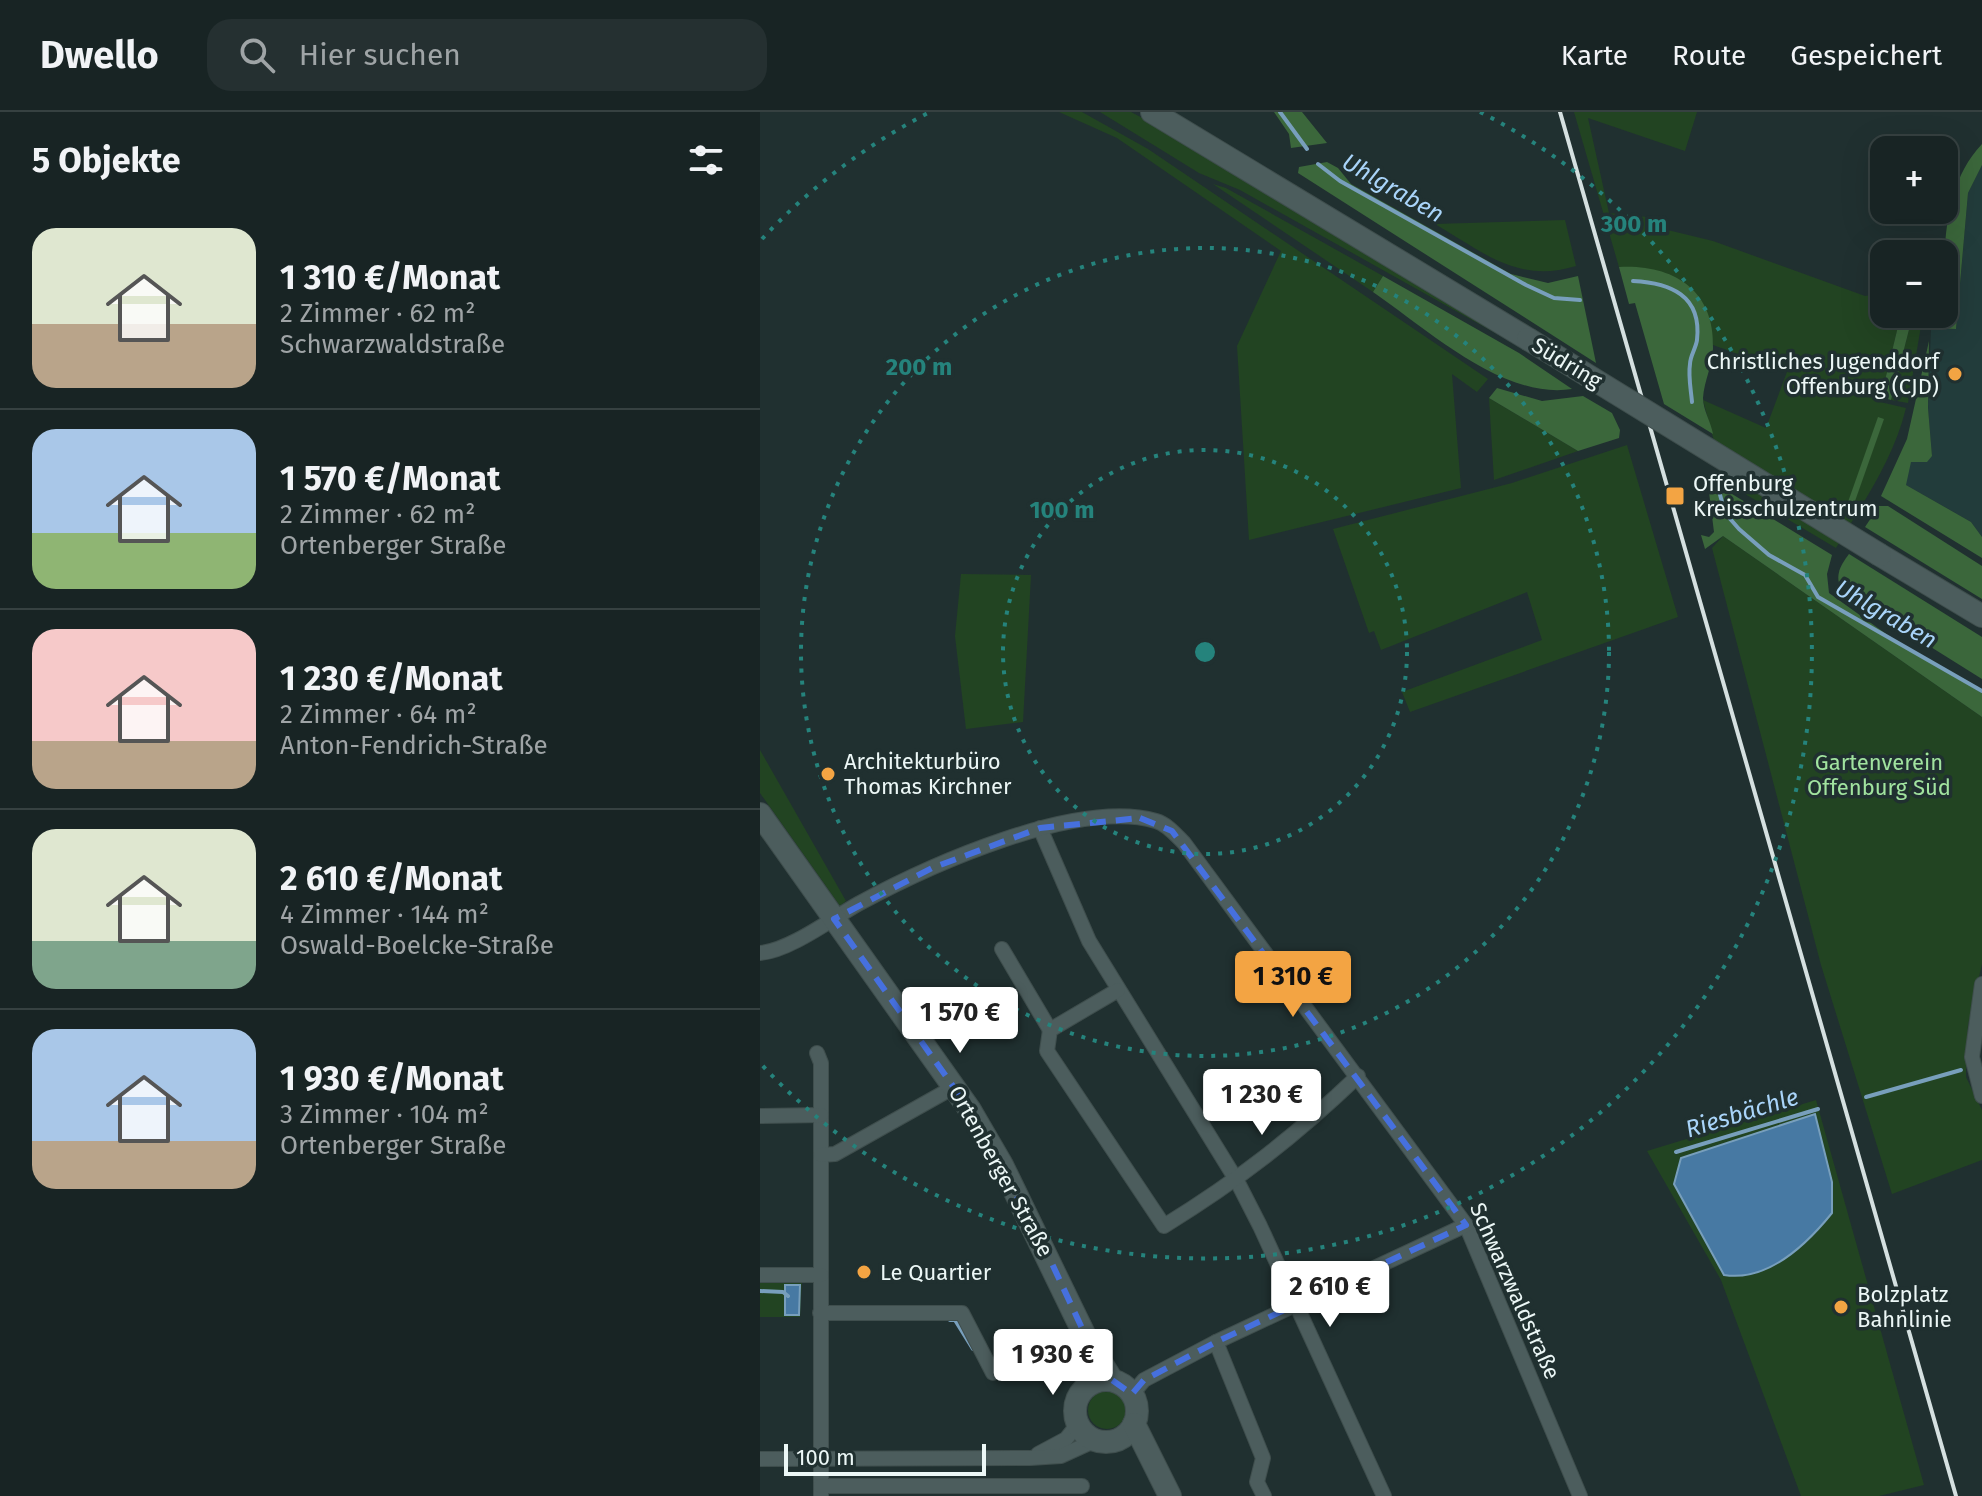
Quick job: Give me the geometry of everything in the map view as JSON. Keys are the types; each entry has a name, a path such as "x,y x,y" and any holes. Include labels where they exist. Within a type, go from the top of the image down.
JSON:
{"main road":[{"name":"Südring","path":"1152,112 1982,616"},
{"name":"Ortenberger Straße","path":"760,814 954,1087 1009,1177 1088,1341 1112,1380"},
{"name":"Ortenberger Straße","path":"1087,1385 1088,1341"},
{"path":"1112,1380 1132,1394 1137,1409 1134,1424 1168,1492 1134,1452 1078,1424 1076,1401 1087,1385 1112,1380"},
{"path":"1106,1440 1134,1424"}],"street":[{"name":"Schwarzwaldstraße","path":"760,953 932,868 1040,828 1140,818 1159,821 1172,831 1358,1076 1466,1225 1580,1496"},
{"path":"1040,828 1068,899 1118,990 1237,1181 1299,1305 1384,1496"},
{"path":"1002,949 1050,1030 1047,1051 1164,1226 1237,1181 1301,1130 1358,1076"},
{"path":"1982,984 1972,1057 1982,1096"},
{"path":"1050,1030 1118,990"},
{"path":"817,1053 821,1063 821,1491 1082,1486"},
{"path":"821,1155 835,1154 954,1087"},
{"path":"760,1116 821,1115"},
{"path":"1132,1394 1144,1380 1216,1342 1466,1225"},
{"path":"760,1275 821,1275"},
{"path":"820,1313 962,1313 993,1373"},
{"path":"1216,1342 1263,1458 1257,1482 1264,1496"},
{"path":"1030,1458 1066,1439 1078,1424"},
{"path":"760,1459 1030,1458 1061,1456 1106,1440"}],"highlighted area":[{"path":"1140,818 1172,831 1466,1225 1216,1342 1144,1380 1132,1394 1112,1380 1088,1341 1041,1240 970,1110 834,919 932,868 1040,828"}],"shaded area":[{"name":"Christliches Jugenddorf Offenburg (CJD)","path":"1982,165 1982,537 1971,522 1906,485 1911,461 1932,456 1928,408 1931,328 1958,328 1968,193"}],"green space":[{"path":"1059,112 1082,112 1148,149 1488,379 1477,392 1452,374 1461,488 1249,540 1237,346 1281,251 1117,138"},
{"path":"1100,112 1131,112 1148,121 1522,348 1240,190 1199,173"},
{"path":"1274,112 1302,112 1327,143 1291,148 1289,134"},
{"path":"1574,112 1697,112 1685,151 1588,118 1609,213 1647,217 1647,225 1713,241 1870,295 1870,328 1898,328 1880,402 1906,408 1885,463 1836,548 1725,482 1703,400 1766,428 1787,372 1713,345 1710,325 1634,267 1619,267"},
{"path":"1982,144 1982,165 1968,193 1958,306 1958,240 1946,240 1947,224 1958,224 1958,181"},
{"path":"1327,162 1338,168 1351,184 1511,274 1548,283 1578,276 1596,363 1298,173 1299,167"},
{"path":"1213,184 1226,188 1383,276 1373,292"},
{"path":"1565,220 1576,266 1555,271 1536,271 1502,262 1435,224"},
{"path":"1619,267 1656,270 1673,276 1687,284 1707,310 1713,348 1703,398 1713,434 1664,404 1635,303 1629,304"},
{"path":"1383,276 1519,353 1572,389 1546,390 1519,384 1467,358 1373,292"},
{"path":"1898,328 1909,328 1891,400 1881,397"},
{"path":"1909,328 1921,328 1908,403 1891,400"},
{"path":"1929,341 1928,408 1932,456 1927,462 1911,462 1906,485 1971,522 1982,537 1982,558 1881,496 1907,439"},
{"path":"1497,388 1542,401 1583,396 1612,413 1620,430 1619,438 1578,451 1489,398"},
{"path":"1489,398 1578,451 1494,480"},
{"path":"1878,417 1884,419 1854,504 1848,502"},
{"path":"1627,445 1678,617 1410,712 1402,692 1542,640 1527,592 1381,650 1374,631 1369,633 1333,529 1512,483"},
{"path":"1709,492 1732,494 1832,555 1827,574 1829,593 1896,641 1982,693 1982,717 1723,536 1705,549 1701,535 1709,537 1714,532"},
{"path":"1879,506 1888,506 1982,566 1982,599 1865,527"},
{"name":"Gartenverein Offenburg Süd","path":"1723,536 1982,717 1982,964 1968,1025 1966,1077 1982,1110 1982,1160 1892,1194 1821,965 1712,548"},
{"path":"1849,554 1982,637 1982,679 1843,592 1839,573"},
{"path":"961,574 1031,575 1023,722 966,729 955,636"},
{"path":"760,750 846,901 840,906 760,793"},
{"path":"1816,1100 1924,1485 1879,1496 1801,1496 1721,1280 1647,1151"},
{"path":"760,1280 802,1280 800,1317 760,1317"},
{"path":"1107,1391 1121,1396 1126,1410 1121,1424 1107,1429 1093,1424 1088,1410 1093,1396"}],"water":[{"path":"1815,1114 1832,1182 1832,1213 1811,1237 1771,1267 1740,1276 1724,1275 1674,1184 1681,1158"},
{"path":"785,1285 800,1285 799,1315 785,1315"}],"waterway":[{"name":"Uhlgraben","path":"1280,112 1307,149"},
{"name":"Uhlgraben","path":"1318,164 1340,181 1526,285 1554,298 1580,300"},
{"name":"Uhlgraben","path":"1633,281 1659,285 1681,294 1694,312 1697,340 1689,373 1692,402"},
{"name":"Uhlgraben","path":"1719,491 1725,513 1739,529 1769,555 1805,575 1818,597 1982,691"},
{"name":"Riesbächle","path":"1866,1097 1961,1070"},
{"name":"Riesbächle","path":"1676,1152 1818,1109"},
{"name":"Riesbächle","path":"760,1291 783,1292 788,1296"},
{"name":"Riesbächle","path":"950,1320 955,1320 973,1349"}],"railway":[{"path":"1560,112 1956,1496"}],"place":[{"name":"Christliches Jugenddorf Offenburg (CJD)","path":"1955,374"},
{"name":"Offenburg Kreisschulzentrum","path":"1675,496"},
{"name":"Architekturbüro Thomas Kirchner","path":"828,774"},
{"name":"Le Quartier","path":"864,1272"},
{"name":"Bolzplatz Bahnlinie","path":"1841,1307"}]}
